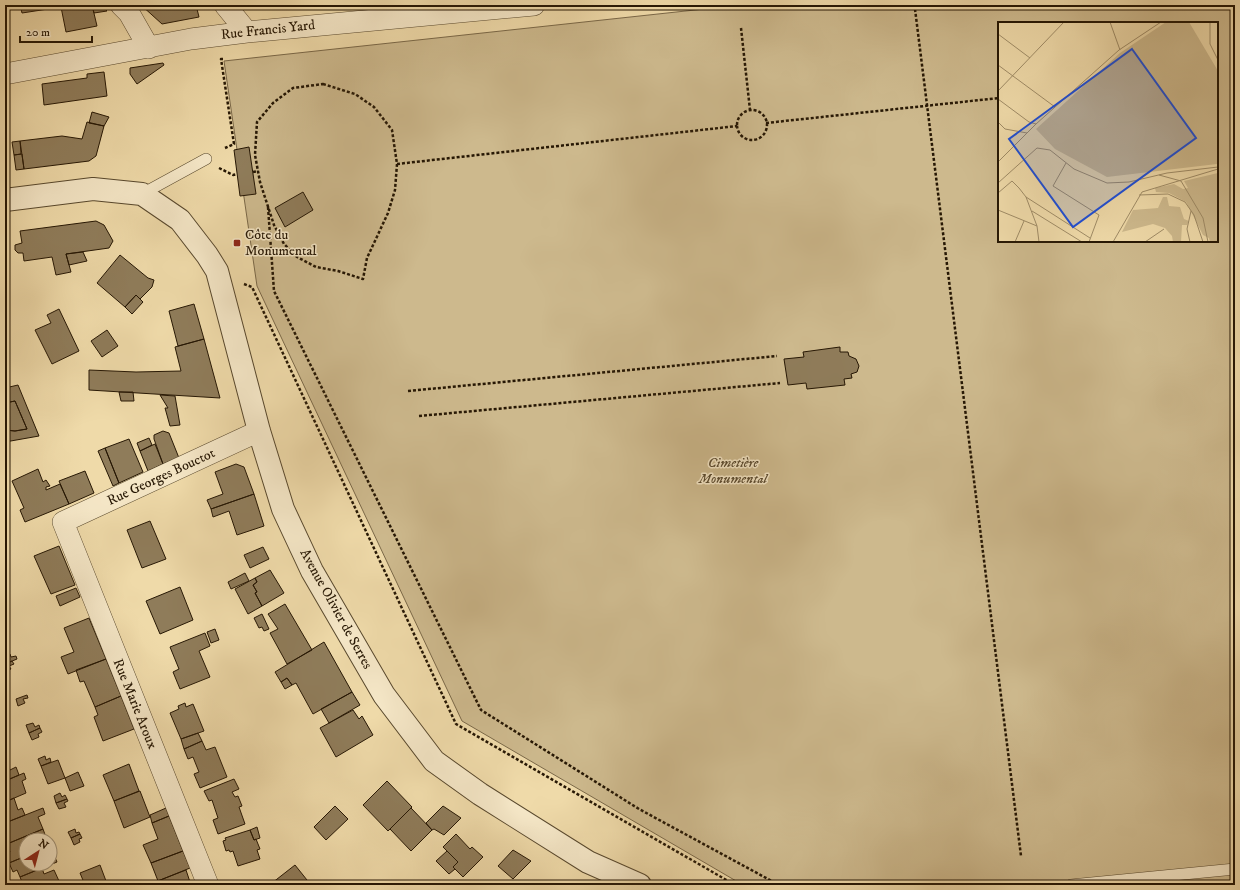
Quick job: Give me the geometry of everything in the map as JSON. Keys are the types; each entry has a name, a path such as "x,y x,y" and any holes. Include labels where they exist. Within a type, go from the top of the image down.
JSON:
{"street":[{"path":"121,5 129,13 149,48"},
{"path":"225,5 247,32"},
{"name":"Rue Francis Yard","path":"5,74 191,39 457,9 534,5"},
{"path":"5,200 93,189 142,194"},
{"name":"Avenue Olivier de Serres","path":"142,194 180,220 207,255 217,271 259,431 283,509 312,571 384,695 434,761 480,794 588,862 640,885"},
{"name":"Rue Georges Bouctot","path":"63,522 259,431"},
{"name":"Rue Marie Aroux","path":"63,522 208,885"}],"lane":[{"path":"142,194 206,160"},
{"path":"1071,885 1235,869"}],"path":[{"path":"915,9 1021,856"},
{"path":"741,28 750,110"},
{"path":"225,148 234,144 221,59 229,58"},
{"path":"324,84 355,94 374,107 392,130 397,164 395,190 388,213 368,258 363,279 338,271 316,267 297,258 284,244 274,225 260,182 255,155 257,122 273,103 293,88 324,84"},
{"path":"766,123 998,98"},
{"path":"750,110 757,110 766,119 765,133 760,138 754,140 741,136 736,126 739,116 750,110"},
{"path":"397,164 736,126"},
{"path":"253,172 258,171"},
{"path":"233,175 237,174"},
{"path":"268,207 274,291 481,710 639,809 779,885"},
{"path":"217,271 252,288 456,724 735,885"},
{"path":"408,391 777,356"},
{"path":"419,416 780,383"}],"green space":[{"name":"Cimetière Monumental","path":"741,5 1235,5 1235,885 743,885 462,721 257,286 224,61"}],"building":[{"path":"20,5 92,5 97,26 66,32 61,7 22,13"},
{"path":"92,5 101,5 107,11 94,13"},
{"path":"141,5 196,5 199,17 162,24"},
{"path":"163,63 164,65 137,84 130,74 130,68"},
{"path":"104,72 107,96 44,105 42,84 87,78 87,74"},
{"path":"92,112 109,117 104,126 89,123"},
{"path":"87,122 104,126 96,156 89,161 24,169 20,141 62,136 82,139"},
{"path":"20,141 21,154 14,155 12,142"},
{"path":"249,147 256,194 240,196 234,150"},
{"path":"22,154 24,169 16,170 14,155"},
{"path":"303,192 313,210 285,227 275,208"},
{"path":"96,221 104,225 113,241 109,248 66,254 71,272 56,275 52,257 24,261 23,253 18,253 15,250 15,245 22,243 20,231"},
{"path":"83,252 87,261 69,265 66,254"},
{"path":"120,255 148,278 154,280 152,287 140,299 136,295 125,307 97,283"},
{"path":"136,295 143,302 132,314 125,307"},
{"path":"194,304 204,339 178,346 169,311"},
{"path":"59,309 79,351 52,364 35,330 51,323 47,315"},
{"path":"107,330 118,346 102,357 91,341"},
{"path":"204,339 220,398 89,390 89,370 136,372 181,371 175,347"},
{"path":"840,347 840,352 848,352 849,356 856,359 859,366 857,372 851,374 852,378 844,379 845,385 807,389 806,383 788,385 784,359 804,357 803,352"},
{"path":"18,385 39,436 5,442 5,430 15,431 27,429 15,401 5,403 5,388"},
{"path":"119,392 133,392 134,401 121,401"},
{"path":"160,395 175,396 180,425 170,426 165,408 168,408"},
{"path":"15,401 27,429 15,431 5,430 5,403"},
{"path":"163,431 169,433 179,458 163,464 154,435"},
{"path":"149,438 152,445 140,451 137,443"},
{"path":"129,439 143,472 119,483 105,448"},
{"path":"155,444 163,464 148,471 140,451"},
{"path":"105,448 119,483 113,486 98,451"},
{"path":"236,464 244,467 254,494 211,509 207,500 223,494 215,472"},
{"path":"38,469 43,482 46,480 50,486 46,487 46,490 60,484 69,504 25,522 20,510 24,508 12,481"},
{"path":"85,471 94,493 69,504 59,481"},
{"path":"254,494 264,526 237,535 229,511 213,517 211,509"},
{"path":"150,521 166,559 142,568 127,530"},
{"path":"59,546 75,585 51,594 34,556"},
{"path":"263,547 269,559 250,568 244,555"},
{"path":"270,570 284,593 262,606 255,593 257,592 253,585 257,582 255,578"},
{"path":"245,573 249,581 231,589 228,582"},
{"path":"255,578 257,582 253,585 257,592 255,593 262,606 248,614 235,589"},
{"path":"180,587 193,620 160,634 146,601"},
{"path":"76,588 80,597 60,606 56,596"},
{"path":"285,604 312,650 287,664 270,633 278,629 268,614"},
{"path":"262,614 269,629 264,631 262,627 259,628 254,618"},
{"path":"89,618 106,659 68,674 61,657 74,652 64,628"},
{"path":"215,629 219,640 211,643 207,632"},
{"path":"205,633 210,646 199,651 210,677 180,689 173,672 179,669 170,647"},
{"path":"324,642 352,692 313,714 296,683 292,685 287,678 281,682 275,672"},
{"path":"10,654 11,657 16,656 17,659 5,664 5,656"},
{"path":"106,659 121,696 95,707 84,681 80,682 76,670"},
{"path":"12,661 14,664 9,666 11,669 5,671 5,664"},
{"path":"287,678 292,685 285,689 281,682"},
{"path":"352,692 360,705 329,723 321,709"},
{"path":"27,695 28,698 23,699 25,703 18,706 16,699"},
{"path":"121,696 134,729 103,741 94,717 98,715 95,707"},
{"path":"185,703 186,707 193,704 204,731 181,739 170,713 179,709 178,706"},
{"path":"353,710 359,719 362,716 373,735 336,757 320,728"},
{"path":"33,723 35,727 39,725 40,728 29,733 26,725"},
{"path":"40,728 42,732 38,734 39,737 32,740 29,733"},
{"path":"198,733 202,741 184,749 181,739"},
{"path":"202,741 206,750 215,747 227,777 200,788 194,774 199,772 193,757 188,759 184,749"},
{"path":"45,756 46,760 50,758 51,762 41,766 38,759"},
{"path":"58,760 65,778 48,784 41,766"},
{"path":"7,761 10,770 16,767 19,775 5,781 5,762"},
{"path":"129,764 139,791 114,801 103,775"},
{"path":"78,772 84,786 70,791 65,778"},
{"path":"24,773 26,779 22,781 26,793 5,802 5,781"},
{"path":"234,779 239,789 232,792 235,797 238,796 242,806 239,807 245,824 218,834 213,820 218,818 212,800 209,801 204,791"},
{"path":"387,781 412,807 388,831 363,805"},
{"path":"140,791 150,817 124,828 114,801"},
{"path":"60,793 62,797 65,795 67,799 56,803 54,796"},
{"path":"14,798 18,810 22,808 25,815 5,823 5,802"},
{"path":"67,799 68,801 64,803 66,807 59,809 56,803"},
{"path":"335,806 348,819 326,840 314,827"},
{"path":"443,806 461,818 444,835 434,829 432,830 426,823"},
{"path":"43,808 45,814 38,817 43,829 36,832 18,832 18,839 7,844 5,839 5,823"},
{"path":"166,808 169,816 152,823 150,815"},
{"path":"411,808 432,830 411,851 390,829"},
{"path":"169,816 183,851 151,863 143,845 158,839 152,823"},
{"path":"257,827 260,838 254,840 250,830"},
{"path":"43,829 44,832 36,832"},
{"path":"75,829 76,833 79,832 80,834 71,838 68,832"},
{"path":"250,830 260,849 257,850 260,859 238,866 233,851 226,851 223,841 226,840 225,838"},
{"path":"80,834 82,838 79,839 80,842 74,845 71,838"},
{"path":"456,834 470,849 472,847 483,857 463,877 453,867 458,862 443,847"},
{"path":"18,839 18,859 9,863 5,854 10,852 7,844"},
{"path":"513,850 531,861 513,879 498,866"},
{"path":"183,851 190,868 158,881 151,863"},
{"path":"447,851 458,862 453,867 455,869 449,874 436,861"},
{"path":"18,859 18,872 32,872 20,877 17,870 13,872 9,863"},
{"path":"100,865 106,881 96,885 85,885 80,873"},
{"path":"295,865 311,885 274,885 272,883"},
{"path":"186,870 190,882 183,885 156,885 155,882"},
{"path":"32,872 43,872 44,874 55,872 59,881 49,885 18,885 22,882 20,877"}],"place":[{"name":"Côte du Monumental","path":"237,243"}]}
